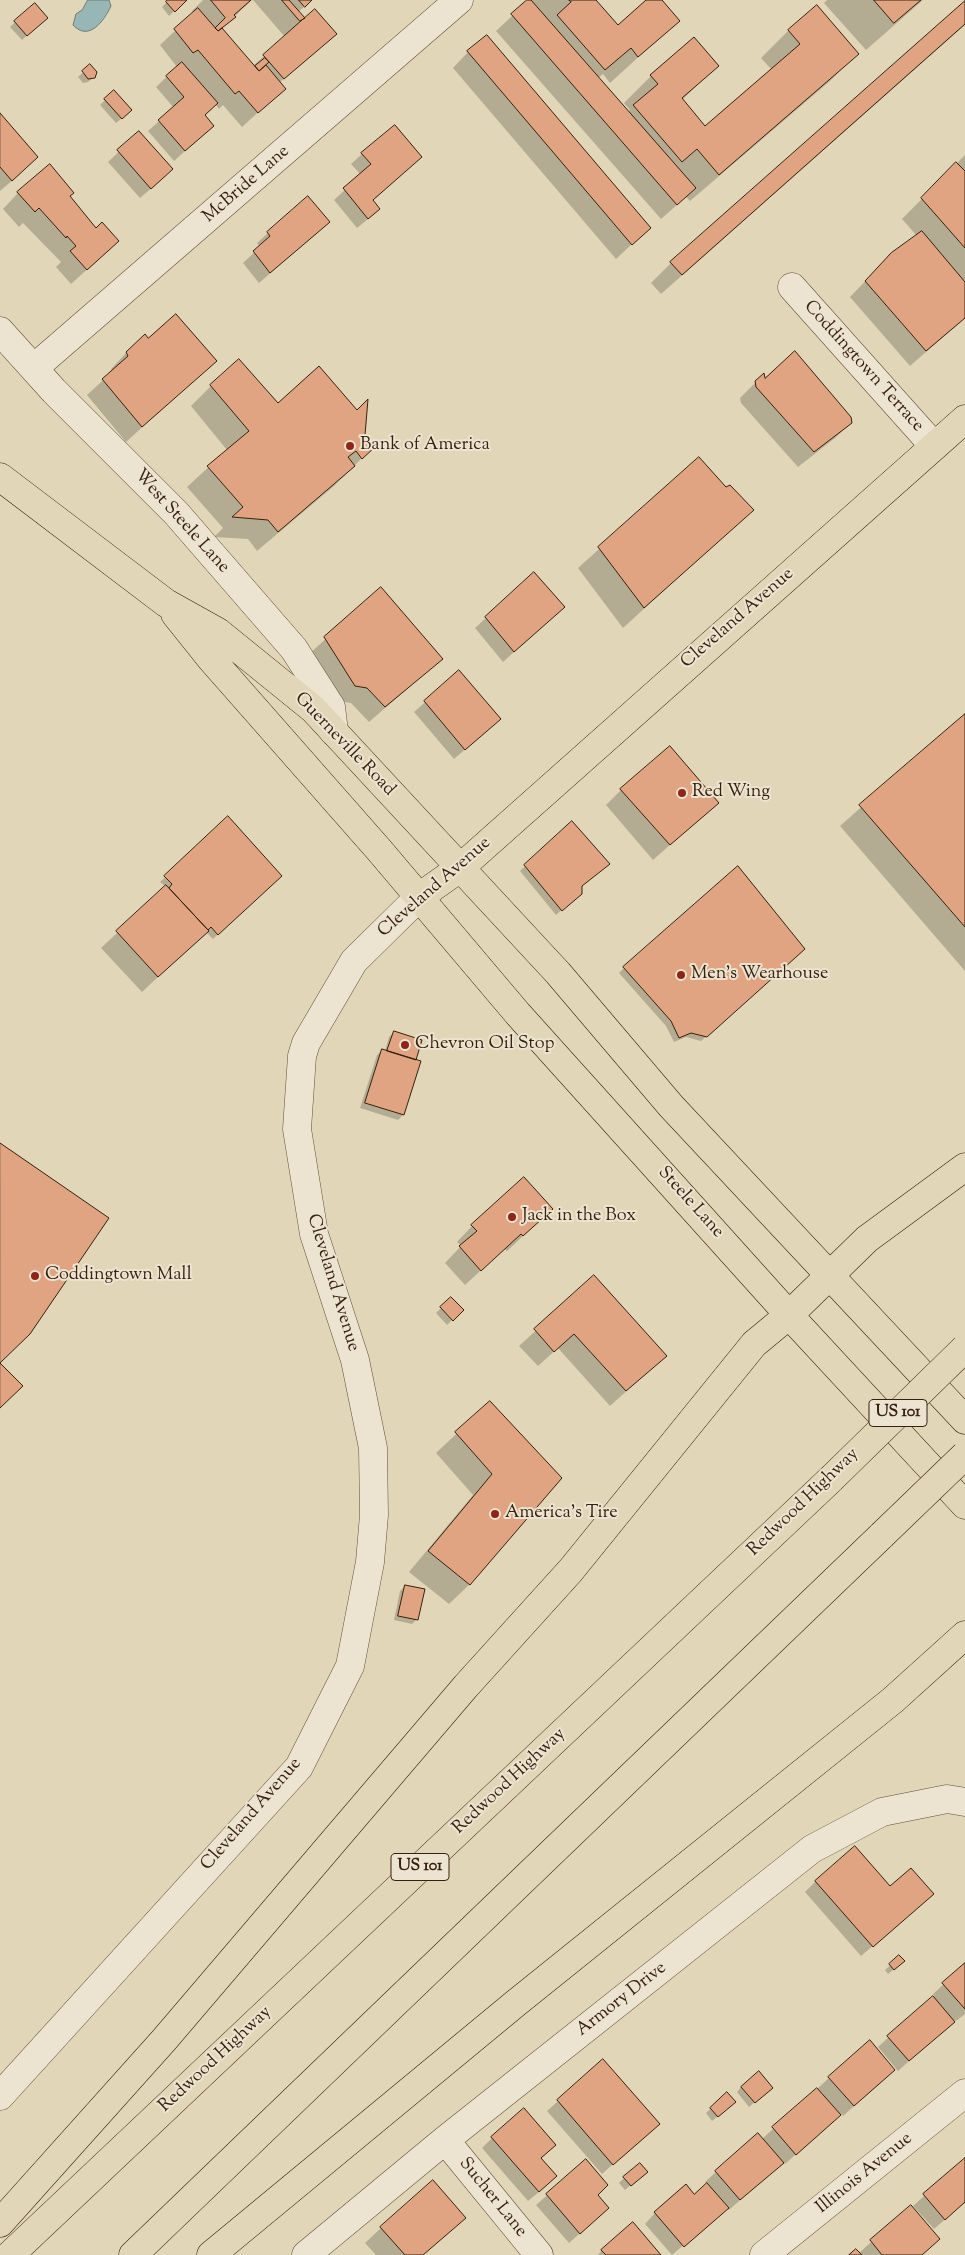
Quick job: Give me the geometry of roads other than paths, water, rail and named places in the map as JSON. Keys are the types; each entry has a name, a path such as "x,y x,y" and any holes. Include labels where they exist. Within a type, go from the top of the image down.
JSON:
{"main road":[{"name":"Cleveland Avenue","path":"419,897 460,868 965,419"},
{"name":"Guerneville Road","path":"0,477 166,603 218,632 313,709 460,868"},
{"name":"Guerneville Road","path":"166,603 217,666 419,897"},
{"path":"460,868 558,973 671,1106 965,1420"},
{"name":"Steele Lane","path":"419,897 518,1014 789,1315 965,1505"},
{"path":"0,2223 164,2040 466,1686 571,1570 754,1344 789,1315 867,1239 965,1167"},
{"name":"Redwood Highway","path":"10,2255 831,1479 965,1348"},
{"path":"133,2255 965,1455"},
{"path":"211,2255 516,2003 893,1700 965,1635"}],"street":[{"name":"McBride Lane","path":"34,368 460,0"},
{"name":"Coddingtown Terrace","path":"792,287 934,446"},
{"name":"West Steele Lane","path":"0,331 176,513 294,649 331,707 334,732"},
{"name":"Cleveland Avenue","path":"0,2096 299,1766 350,1666 370,1562 374,1515 373,1448 355,1360 314,1234 297,1129 302,1056 306,1043 354,961 419,897"},
{"name":"Armory Drive","path":"306,2255 445,2140 812,1849 882,1812 946,1799 965,1802"},
{"name":"Illinois Avenue","path":"764,2255 965,2093"},
{"name":"Sucher Lane","path":"445,2140 538,2255"}],"water":[{"path":"88,0 109,0 111,6 95,28 85,31 79,30 73,25 76,14 82,10"}],"place":[{"name":"Bank of America","path":"350,446"},
{"name":"Red Wing","path":"682,793"},
{"name":"Men's Wearhouse","path":"681,975"},
{"name":"Chevron Oil Stop","path":"405,1045"},
{"name":"Jack in the Box","path":"512,1217"},
{"name":"Coddingtown Mall","path":"35,1276"},
{"name":"America's Tire","path":"495,1514"}]}
